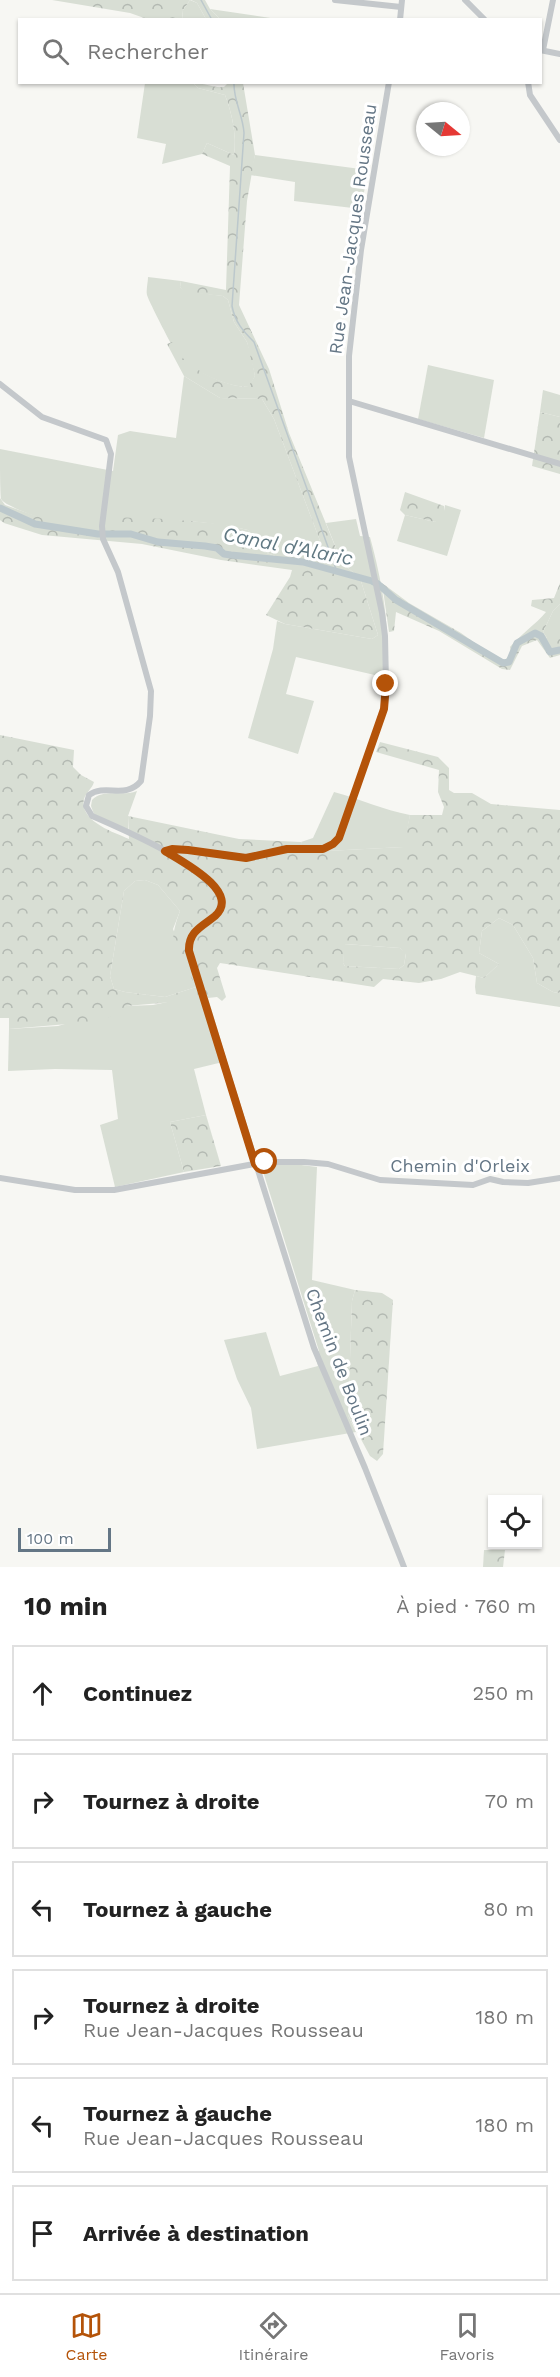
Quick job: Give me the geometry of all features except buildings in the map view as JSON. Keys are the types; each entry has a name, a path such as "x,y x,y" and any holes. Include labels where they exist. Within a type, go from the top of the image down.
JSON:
{"street":[{"path":"335,0 402,4"},
{"path":"465,0 483,18"},
{"path":"553,0 542,50 560,54"},
{"name":"Rue Jean-Jacques Rousseau","path":"165,851 188,850 246,858 287,849 323,849 333,844 339,838 384,709 385,636 349,457 349,356 353,314 389,84"},
{"path":"528,84 530,95 560,140"},
{"path":"0,384 42,417 106,440 111,454 102,526 103,539 118,572 145,666 151,704 141,781 129,791 95,791 89,795 86,806 92,816 165,851"},
{"path":"349,401 560,464"},
{"name":"Chemin de Boulin","path":"165,851 212,882 222,900 216,915 195,931 189,944 189,951 314,1348 404,1567"},
{"name":"Chemin d'Orleix","path":"0,1178 75,1190 114,1190 265,1162 328,1164 380,1180 450,1184 473,1185 490,1179 528,1183 560,1178"}],"green space":[{"path":"52,0 190,0 183,10 182,18 144,18 130,13"},
{"path":"190,0 197,3 205,18 182,18 183,10"},
{"path":"191,0 205,0 219,18 205,18 197,3"},
{"path":"210,9 270,18 219,18"},
{"path":"145,84 194,84 198,88 225,95 233,125 234,155 207,143 202,154 162,164 166,144 137,138"},
{"path":"194,84 224,87 227,84 243,84 255,155 247,201 239,305 269,369 289,433 342,563 360,578 378,635 372,639 285,624 266,615 292,570 221,560 142,544 42,535 0,520 0,498 5,505 84,530 100,524 109,517 221,524 248,530 264,552 281,558 325,554 274,419 262,399 220,398 184,376 167,344 172,342 177,351 193,367 216,379 248,387 255,376 247,342 234,322 228,300 223,296 184,292 180,287 181,281 226,290 230,166 202,154 207,143 234,155 233,125 225,95 198,88"},
{"path":"255,155 368,170 361,209 294,201 295,182 250,175"},
{"path":"148,277 181,281 180,287 184,291 223,296 228,300 234,322 247,342 251,355 255,376 249,387 230,384 210,377 177,354 147,295"},
{"path":"428,365 494,380 484,438 418,419"},
{"path":"184,376 220,398 262,399 274,419 325,554 281,558 264,552 248,530 193,522 158,520 122,522 103,524 86,530 79,529 14,508 1,499 0,449 113,471 118,435 130,431 176,438"},
{"path":"543,390 560,395 560,417 540,412"},
{"path":"540,412 560,417 560,474 532,466"},
{"path":"405,492 444,506 444,511 450,514 435,522 405,515 400,510"},
{"path":"445,505 461,510 447,556 397,541 405,515 435,522 444,511"},
{"path":"356,519 360,536 370,537 379,574 388,641 388,678 296,657 286,694 314,701 298,754 248,738 273,649 277,621 372,639 378,635 360,578 342,563 326,523"},
{"path":"382,583 409,603 461,633 493,656 505,660 511,653 510,647 546,612 531,606 532,600 554,598 560,583 560,604 553,611 543,632 547,638 560,638 560,655 550,658 537,640 522,646 510,670 502,669 439,631 396,612 394,631 389,632"},
{"path":"560,604 560,638 547,638 543,632 553,611"},
{"path":"0,735 74,750 73,767 81,775 94,782 84,799 87,814 99,825 129,839 128,816 239,839 301,842 307,852 403,847 410,815 442,815 444,807 438,792 439,770 376,752 380,742 438,757 449,768 449,790 454,793 472,793 491,804 560,810 560,993 553,992 537,983 533,958 513,925 499,918 482,931 479,953 499,964 484,978 460,972 441,979 419,983 383,979 374,987 220,963 217,968 226,997 222,1001 217,997 208,998 201,995 184,1001 126,1006 103,1021 9,1029 9,1018 0,1018","holes":["145,880 158,885 180,911 175,925 174,944 176,952 196,987 165,997 114,989 110,976 124,891 135,881","345,944 400,948 406,954 404,965 399,969 345,966 343,963"]},
{"path":"137,791 128,816 128,831 94,814 91,806 96,796"},
{"path":"334,792 410,815 404,847 307,852 301,842 313,838"},
{"path":"145,880 158,885 180,911 173,929 196,987 165,997 114,989 110,976 124,891 135,881"},
{"path":"499,918 513,925 533,958 537,983 553,992 560,993 560,1007 476,994 476,976 484,978 499,964 479,953 482,931"},
{"path":"344,944 400,948 406,953 404,965 399,969 345,966 343,963"},
{"path":"201,995 208,998 227,1061 194,1069 206,1115 170,1122 184,1172 115,1187 100,1125 118,1119 112,1070 8,1071 9,1029 58,1026 126,1006 153,1005"},
{"path":"206,1115 221,1166 184,1172 170,1122"},
{"path":"286,1163 317,1167 312,1280 355,1290 352,1301 348,1415 356,1432 257,1449 251,1408 237,1379 224,1340 266,1332 280,1376 318,1366 314,1353 319,1351 261,1165"},
{"path":"355,1290 382,1293 393,1300 383,1454 377,1461 370,1456 348,1415 352,1301"},
{"path":"484,1550 505,1550 503,1567 483,1567"}],"waterway":[{"path":"201,0 211,18"},
{"path":"234,84 244,133 232,306 240,326 254,342 337,572"},
{"name":"Canal d'Alaric","path":"0,508 35,524 98,534 131,534 158,542 217,548 224,554 303,562 372,581 396,600 503,663 509,662 517,643 535,633 541,636 550,652 560,650"}],"route":[{"path":"265,1162 255,1164 189,951 190,940 195,931 219,912 222,900 212,882 165,851 188,850 246,858 287,849 323,849 333,844 339,838 384,709 386,684"}]}
